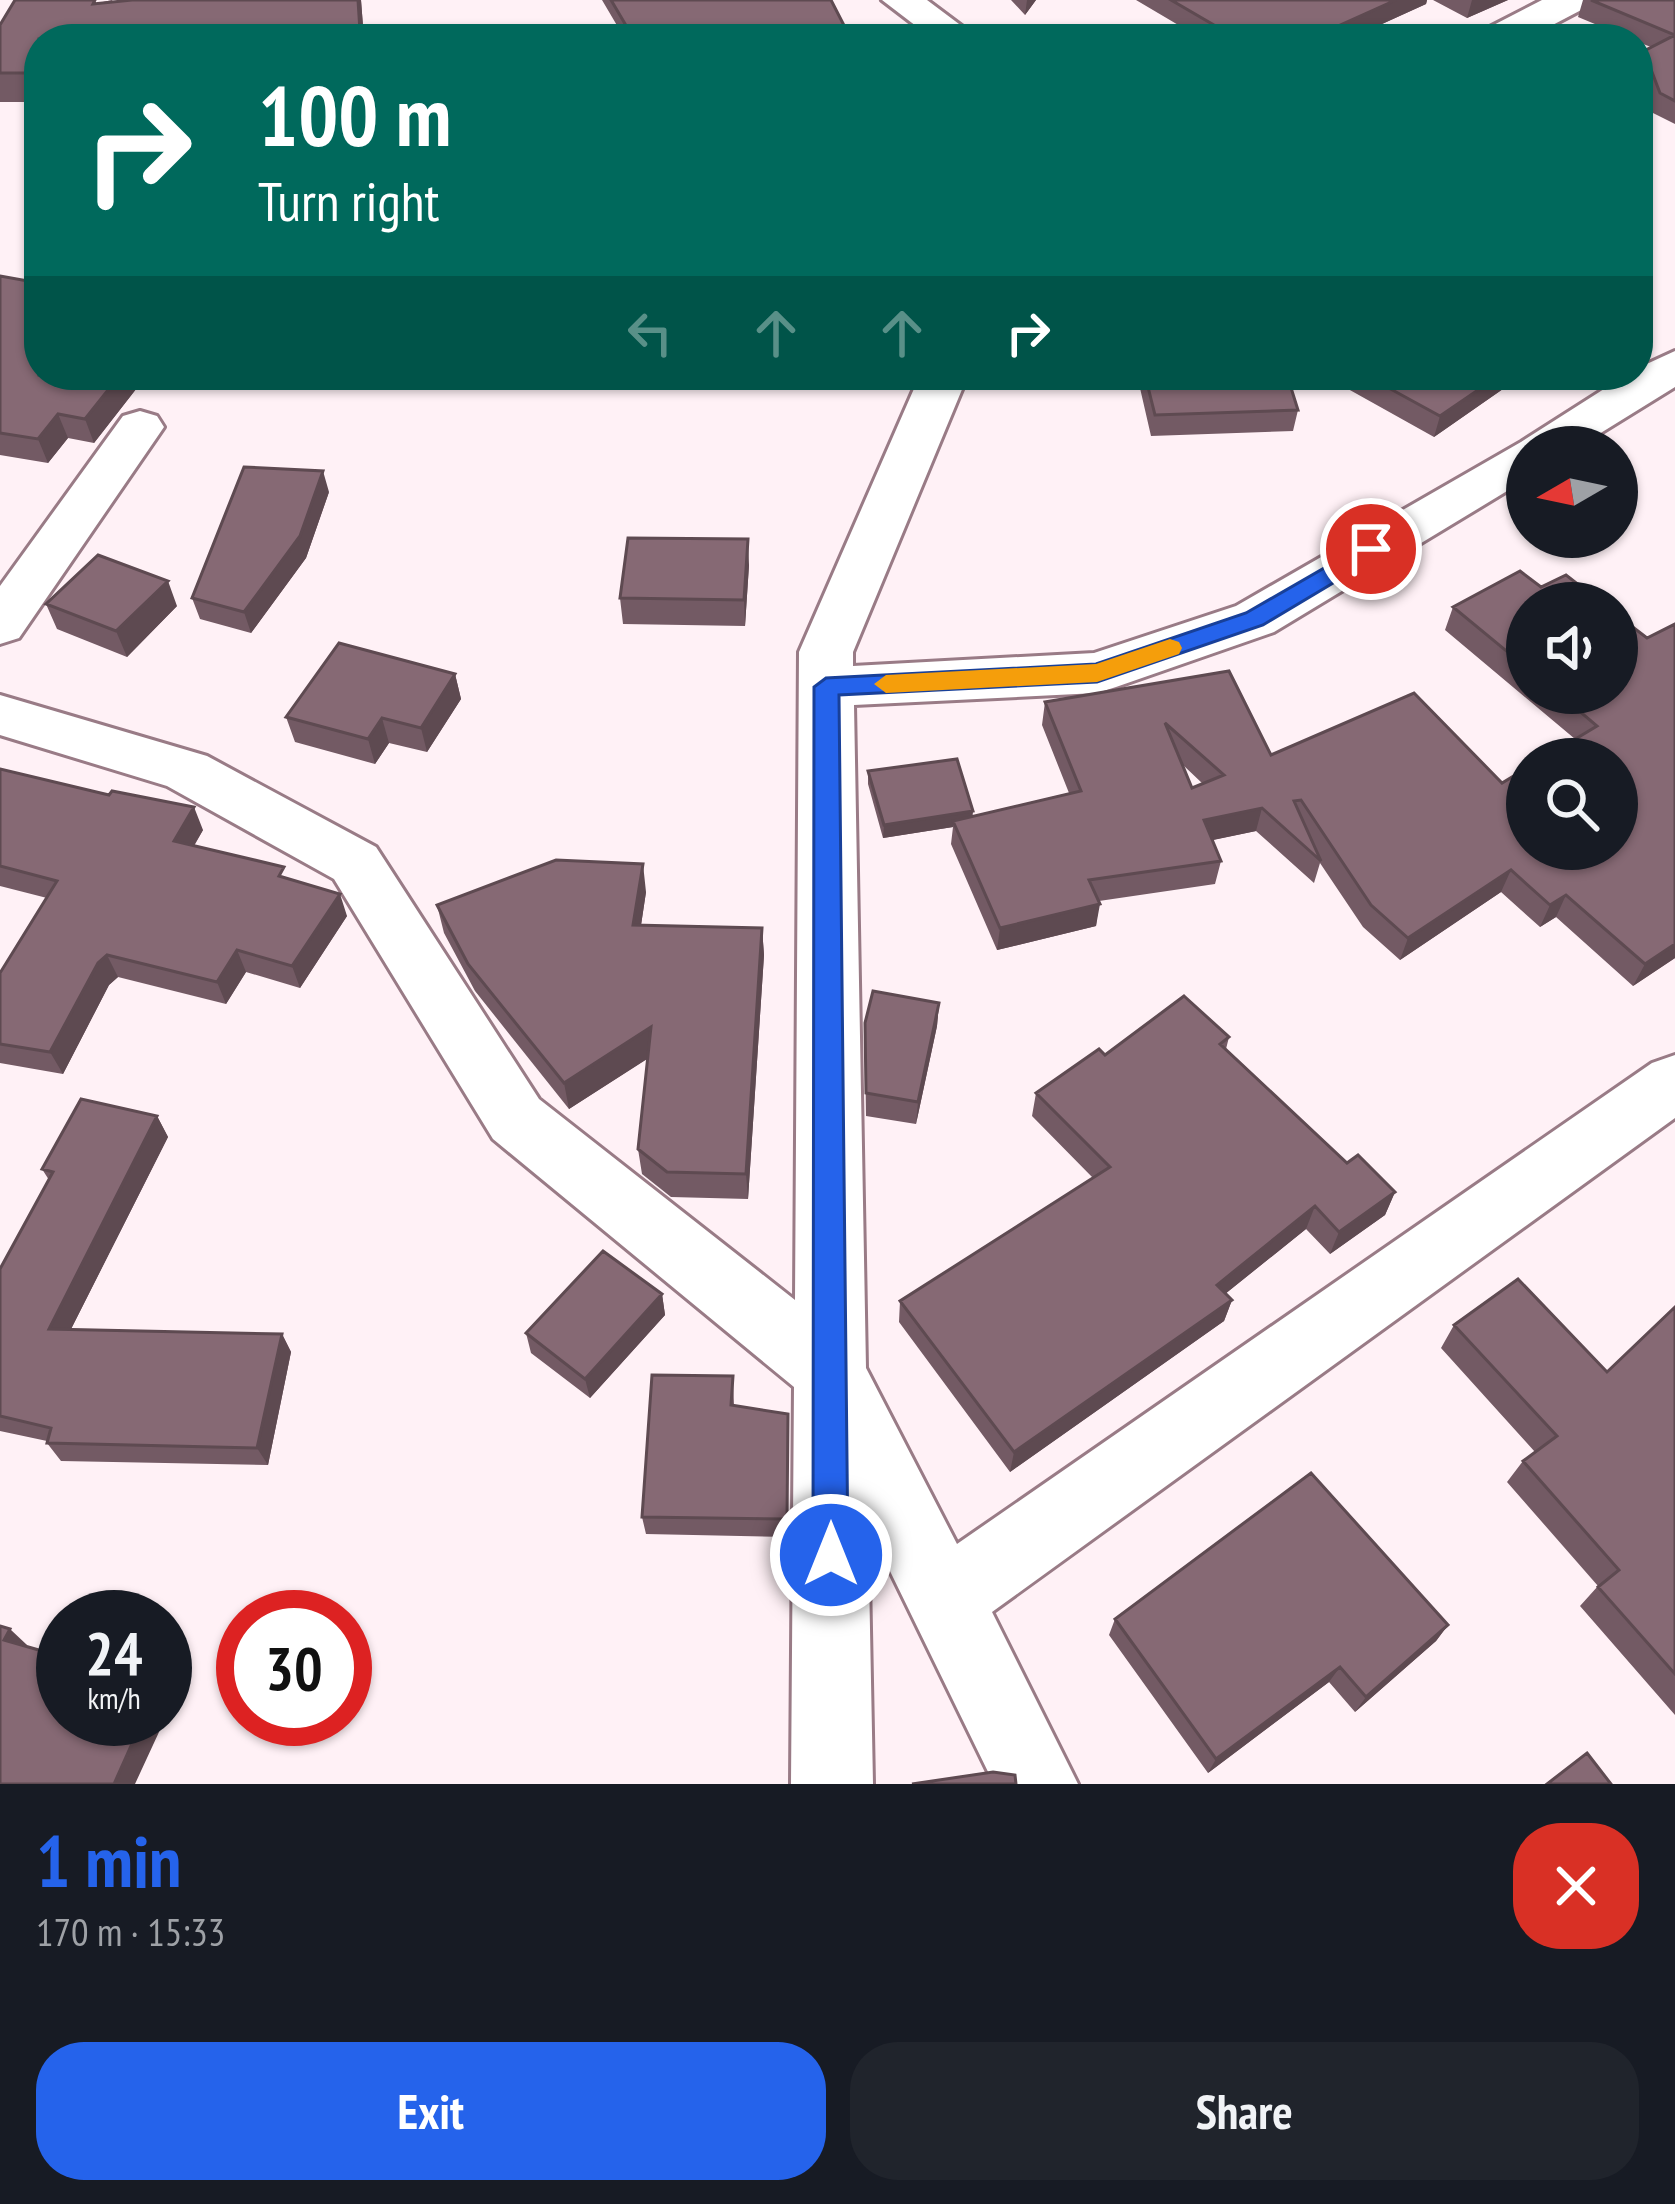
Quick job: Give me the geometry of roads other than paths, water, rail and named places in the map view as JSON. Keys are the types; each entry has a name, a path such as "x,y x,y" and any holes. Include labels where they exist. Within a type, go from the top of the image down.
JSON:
{"street":[{"path":"1525,24 1571,0"},
{"path":"912,2 940,24"},
{"path":"832,1784 826,652 938,390"},
{"path":"1577,426 1636,390"},
{"path":"0,625 140,427"},
{"path":"826,687 1097,673 1255,619 1506,470"},
{"path":"0,715 187,771 356,863 516,1119 830,1372 1037,1784"},
{"path":"944,1599 1675,1082"}]}
